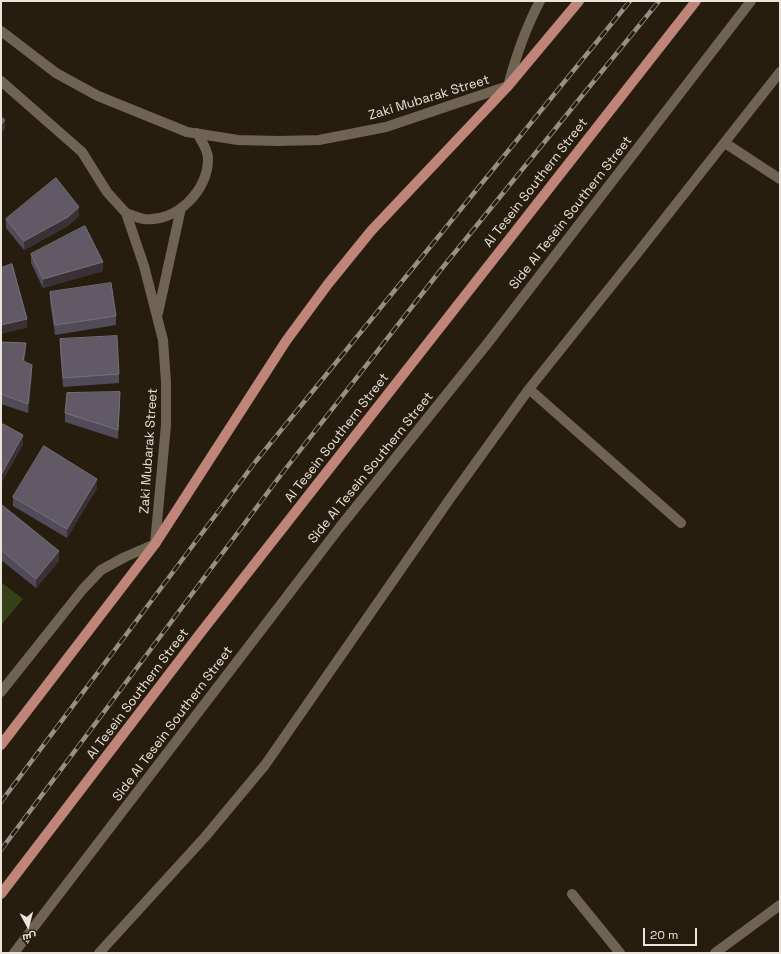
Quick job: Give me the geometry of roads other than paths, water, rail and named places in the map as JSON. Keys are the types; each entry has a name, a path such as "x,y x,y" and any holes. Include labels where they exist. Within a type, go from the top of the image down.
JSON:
{"main road":[{"path":"1,745 155,544 286,341 328,284 371,231 508,86 579,1"},
{"name":"Al Tesein Southern Street","path":"1,894 202,631 696,1"}],"street":[{"path":"508,86 516,52 529,21 540,1"},
{"name":"Side Al Tesein Southern Street","path":"14,953 340,526 486,344 751,1"},
{"name":"Zaki Mubarak Street","path":"1,31 56,73 98,96 188,132 238,140 319,140 386,127 508,86"},
{"path":"99,953 205,838 265,765 529,388 780,72"},
{"name":"Zaki Mubarak Street","path":"1,81 82,152 107,192 126,213 144,266 163,340 166,382 166,425 155,544"},
{"path":"126,213 144,219 164,217 182,208 196,195 205,177 208,158 197,133"},
{"path":"725,143 780,179"},
{"path":"157,317 182,208"},
{"path":"529,388 681,523"},
{"path":"1,692 83,589 102,570 125,557 155,544"},
{"path":"572,894 620,953"},
{"path":"715,953 780,905"}],"railway":[{"path":"1,802 256,461 630,1"},
{"path":"1,850 280,476 443,267 659,1"}]}
